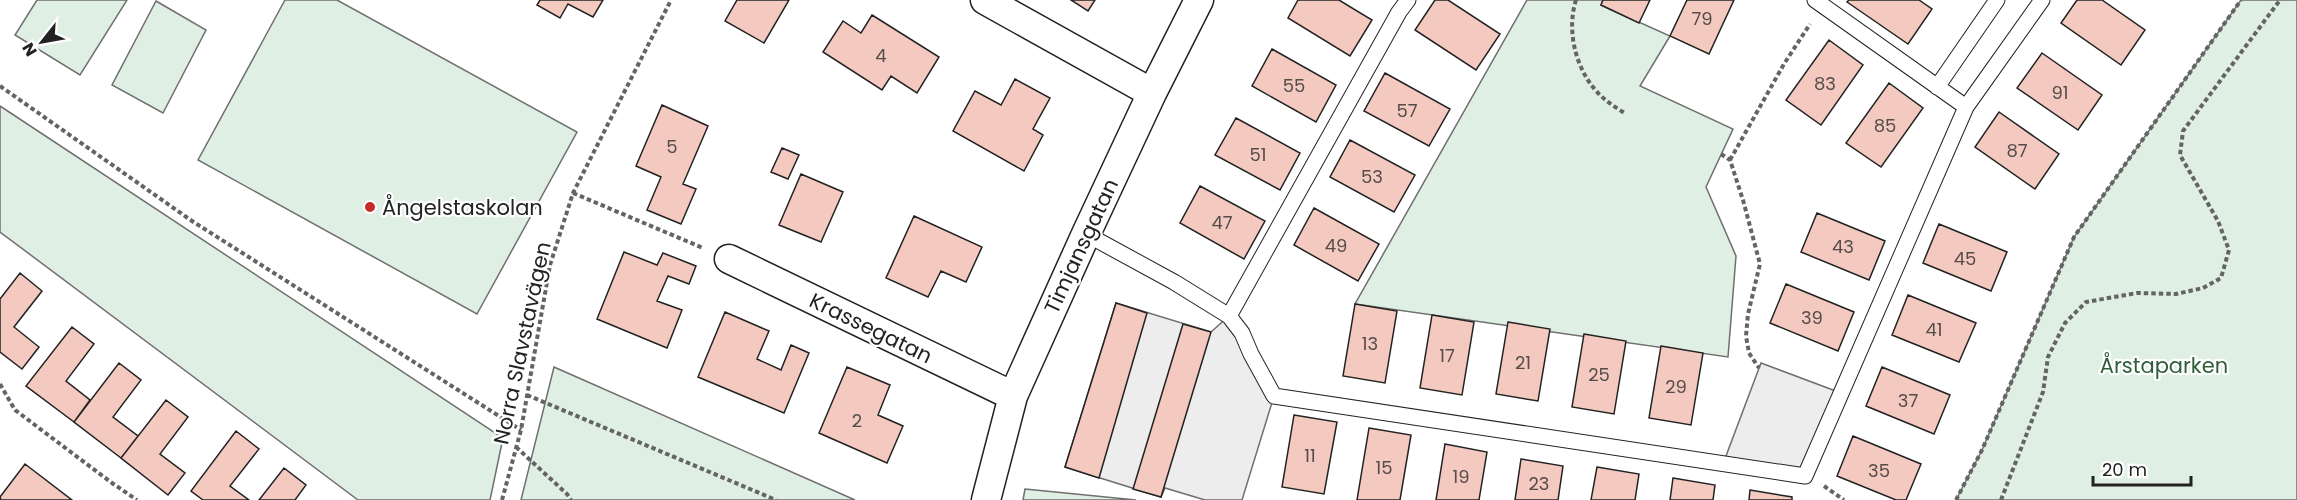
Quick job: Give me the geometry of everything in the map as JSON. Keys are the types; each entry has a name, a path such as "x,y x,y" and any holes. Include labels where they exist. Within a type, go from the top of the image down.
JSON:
{"street":[{"path":"985,0 1152,93"},
{"name":"Timjansgatan","path":"987,500 1013,396 1152,93 1199,0"},
{"name":"Krassegatan","path":"729,259 1013,396"}],"lane":[{"path":"1229,316 1399,12 1408,0"},
{"path":"1937,87 1997,0"},
{"path":"1086,234 1174,282 1229,316 1242,333 1274,396 1804,476 1965,107 2042,0"},
{"path":"1818,2 1965,107"}],"path":[{"name":"Norra Slavstavägen","path":"502,500 527,395 549,265 573,193 671,0"},
{"path":"1576,0 1572,10 1572,38 1583,74 1605,100 1626,114"},
{"path":"1956,500 1982,450 2074,237 2241,0"},
{"path":"2001,500 2009,473 2043,392 2048,357 2065,323 2086,302 2136,293 2176,294 2203,288 2221,278 2229,250 2218,221 2180,155 2183,131 2280,0"},
{"path":"1730,160 1784,64 1802,39 1818,2"},
{"path":"0,86 192,221 520,430"},
{"path":"1721,154 1730,160 1760,264 1748,314 1746,336 1749,353 1759,368"},
{"path":"573,193 729,259"},
{"path":"0,384 15,410 137,500"},
{"path":"527,395 776,500"},
{"path":"516,447 571,500"}],"green space":[{"path":"37,0 127,0 80,75 15,35"},
{"path":"285,0 337,0 577,132 477,314 198,160"},
{"path":"1527,0 1603,0 1601,5 1670,36 1640,86 1733,129 1706,187 1736,256 1728,357 1355,304"},
{"name":"Årstaparken","path":"2241,0 2297,0 2297,500 1956,500 1982,450 2074,237"},
{"path":"156,1 206,30 163,113 112,85"},
{"path":"0,106 503,438 490,500 358,500 0,232"},
{"path":"554,367 855,500 521,500"},
{"path":"1025,489 1136,500 1023,500"}],"shaded area":[{"path":"1116,303 1211,332 1229,316 1274,396 1242,500 1205,500 1165,488 1161,497 1065,467"},
{"path":"1761,363 1841,393 1805,476 1723,464"}],"building":[{"path":"540,0 603,0 593,17 568,4 560,18 537,5"},
{"path":"737,0 789,0 764,43 725,21"},
{"path":"1071,0 1095,0 1088,11"},
{"path":"1298,0 1339,0 1372,20 1350,56 1288,18"},
{"path":"1435,0 1448,0 1500,34 1476,70 1415,30"},
{"path":"1603,0 1650,0 1639,23 1601,5"},
{"path":"1687,0 1734,0 1709,54 1670,36"},
{"path":"1849,0 1919,0 1932,9 1908,44 1847,2"},
{"path":"2077,0 2102,0 2145,30 2121,65 2061,23"},
{"path":"872,15 939,57 917,93 891,76 882,90 823,52 843,21 861,33"},
{"path":"1829,40 1863,65 1821,125 1786,100"},
{"path":"1272,49 1336,85 1316,122 1252,86"},
{"path":"2042,53 2102,95 2078,130 2017,88"},
{"path":"1385,73 1450,109 1429,146 1364,111"},
{"path":"1015,79 1050,98 1033,129 1043,135 1024,171 953,131 975,91 1001,105"},
{"path":"1889,83 1923,108 1881,167 1846,143"},
{"path":"662,105 708,126 683,184 696,189 681,224 647,210 661,177 636,166"},
{"path":"1999,112 2059,154 2035,189 1975,147"},
{"path":"1236,118 1300,153 1280,190 1215,155"},
{"path":"1350,140 1415,175 1394,212 1330,177"},
{"path":"782,148 799,155 788,179 771,172"},
{"path":"801,174 843,192 821,242 779,225"},
{"path":"1200,186 1265,221 1244,259 1180,223"},
{"path":"1314,208 1379,244 1358,281 1294,245"},
{"path":"1817,213 1885,241 1869,280 1801,252"},
{"path":"914,216 982,247 966,282 941,271 928,297 886,278"},
{"path":"1939,224 2007,252 1991,291 1923,263"},
{"path":"624,252 657,265 663,253 696,266 689,284 668,276 657,301 682,310 667,348 597,319"},
{"path":"20,273 42,291 14,327 39,347 22,369 0,352 0,299"},
{"path":"1786,284 1854,312 1838,351 1770,323"},
{"path":"1908,295 1976,323 1959,362 1892,335"},
{"path":"1116,303 1147,313 1099,478 1065,467"},
{"path":"1355,304 1397,311 1385,383 1343,376"},
{"path":"725,312 769,331 757,359 781,370 791,345 809,353 784,413 698,377"},
{"path":"1432,315 1474,322 1462,395 1420,388"},
{"path":"1508,322 1550,329 1538,401 1496,394"},
{"path":"1183,324 1211,332 1161,497 1133,489"},
{"path":"72,327 94,344 66,381 90,400 74,422 26,386"},
{"path":"1584,334 1626,341 1614,414 1572,407"},
{"path":"1661,346 1703,353 1691,425 1649,418"},
{"path":"119,363 141,380 113,417 138,436 121,458 74,422"},
{"path":"847,367 890,385 878,415 903,426 887,463 819,433"},
{"path":"1882,367 1950,395 1934,434 1866,406"},
{"path":"166,400 188,417 160,454 185,473 168,495 121,458"},
{"path":"1294,415 1337,422 1324,494 1282,487"},
{"path":"1369,428 1411,435 1400,500 1357,500"},
{"path":"236,431 259,449 230,486 249,500 203,500 191,491"},
{"path":"1853,436 1921,464 1906,500 1896,500 1837,476"},
{"path":"1445,444 1487,452 1479,500 1436,500"},
{"path":"1521,459 1563,466 1558,500 1515,500"},
{"path":"25,464 72,500 1,500 0,497"},
{"path":"1597,467 1639,474 1635,500 1591,500"},
{"path":"284,468 306,485 295,500 259,500"},
{"path":"1673,478 1715,485 1713,500 1670,500"},
{"path":"1750,490 1792,497 1792,500 1749,500"}],"place":[{"name":"Ångelstaskolan","path":"370,207"}]}
